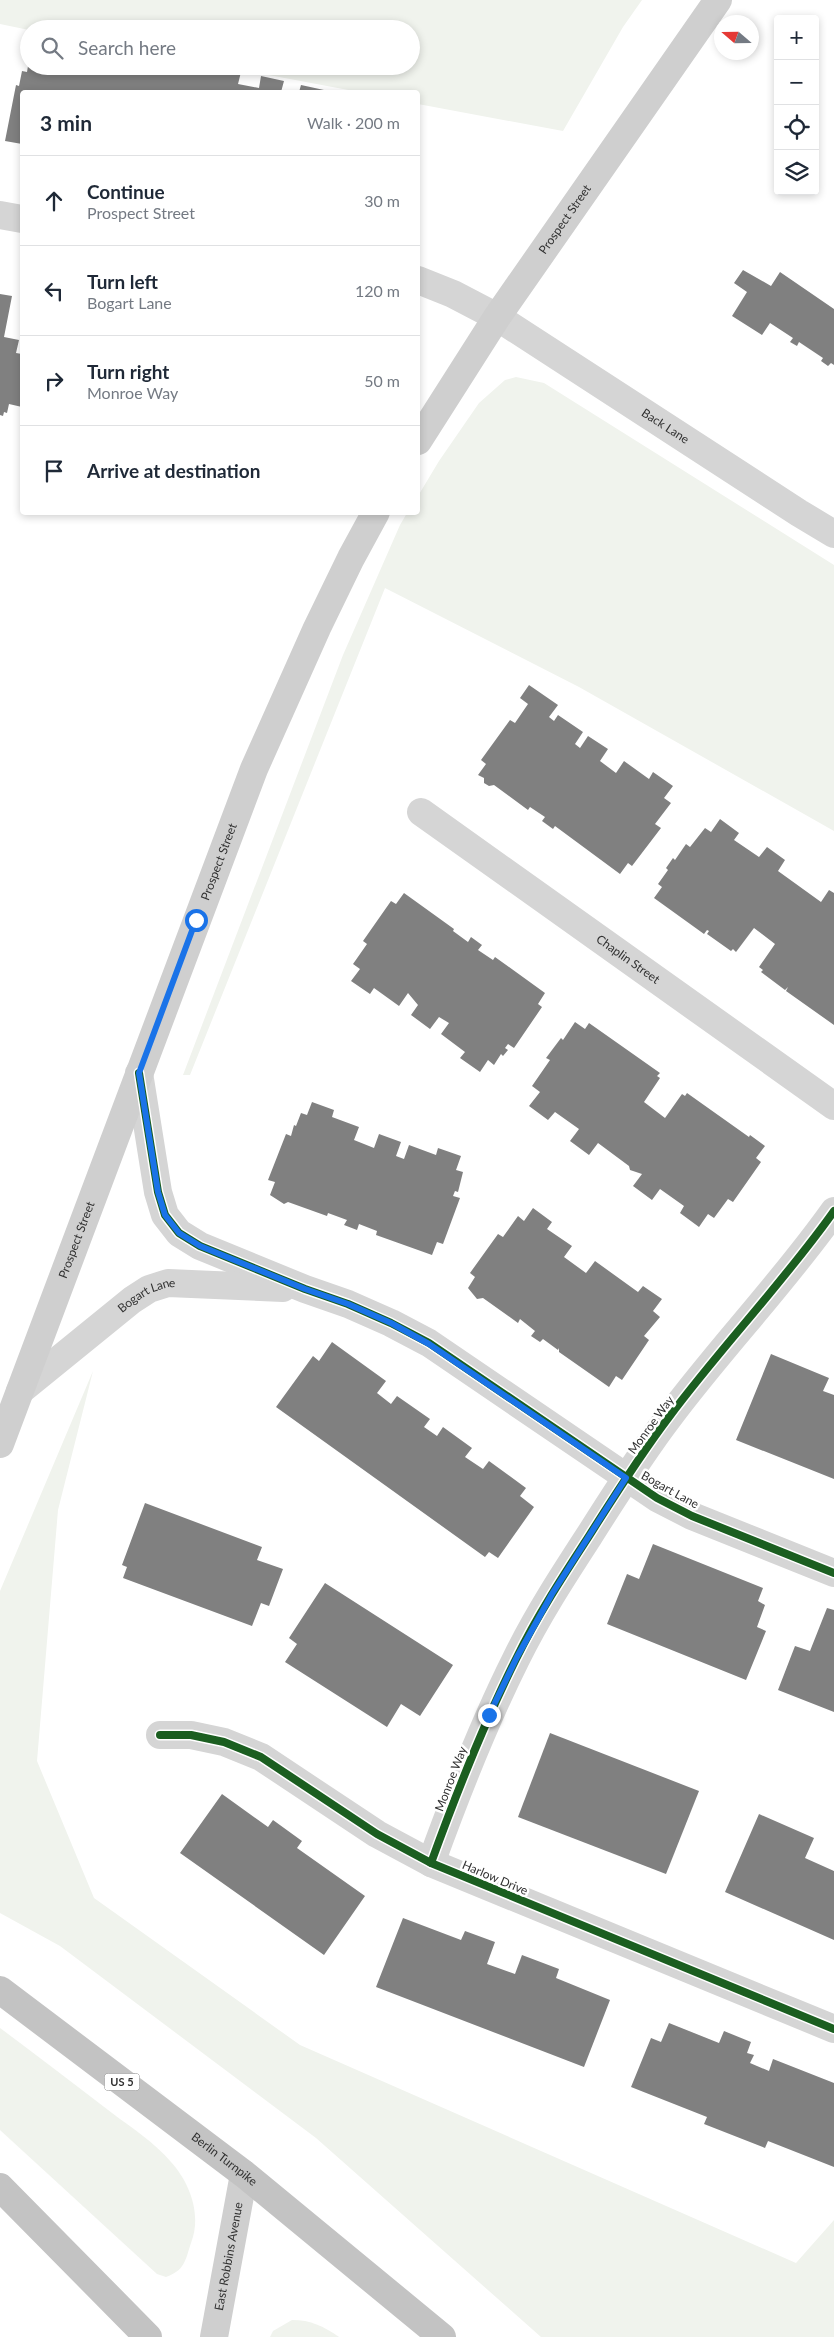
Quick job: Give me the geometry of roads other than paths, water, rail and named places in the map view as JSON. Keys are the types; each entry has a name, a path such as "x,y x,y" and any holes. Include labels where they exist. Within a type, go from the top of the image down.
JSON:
{"highway":[{"name":"Berlin Turnpike","path":"0,1990 244,2174 442,2337"},
{"path":"0,2187 148,2337"}],"main road":[{"name":"Prospect Street","path":"420,438 497,317 718,0"},
{"name":"Prospect Street","path":"0,1444 254,770 326,611 374,515"},
{"name":"East Robbins Avenue","path":"214,2337 244,2174"}],"street":[{"path":"0,215 20,219"},
{"name":"Back Lane","path":"420,281 453,294 497,317 834,534"},
{"name":"Chaplin Street","path":"421,812 834,1106"},
{"name":"Bogart Lane","path":"139,1073 158,1192 165,1215 179,1233 200,1246 305,1289 356,1307 391,1323 429,1344 657,1498 692,1516 834,1573"},
{"name":"Monroe Way","path":"431,1863 463,1775 517,1657 552,1594 626,1478 670,1416 776,1288 834,1211"},
{"name":"Bogart Lane","path":"20,1391 132,1300 149,1290 168,1283 305,1289"},
{"name":"Harlow Drive","path":"160,1735 200,1737 224,1742 261,1757 377,1834 431,1863 834,2029"}]}
